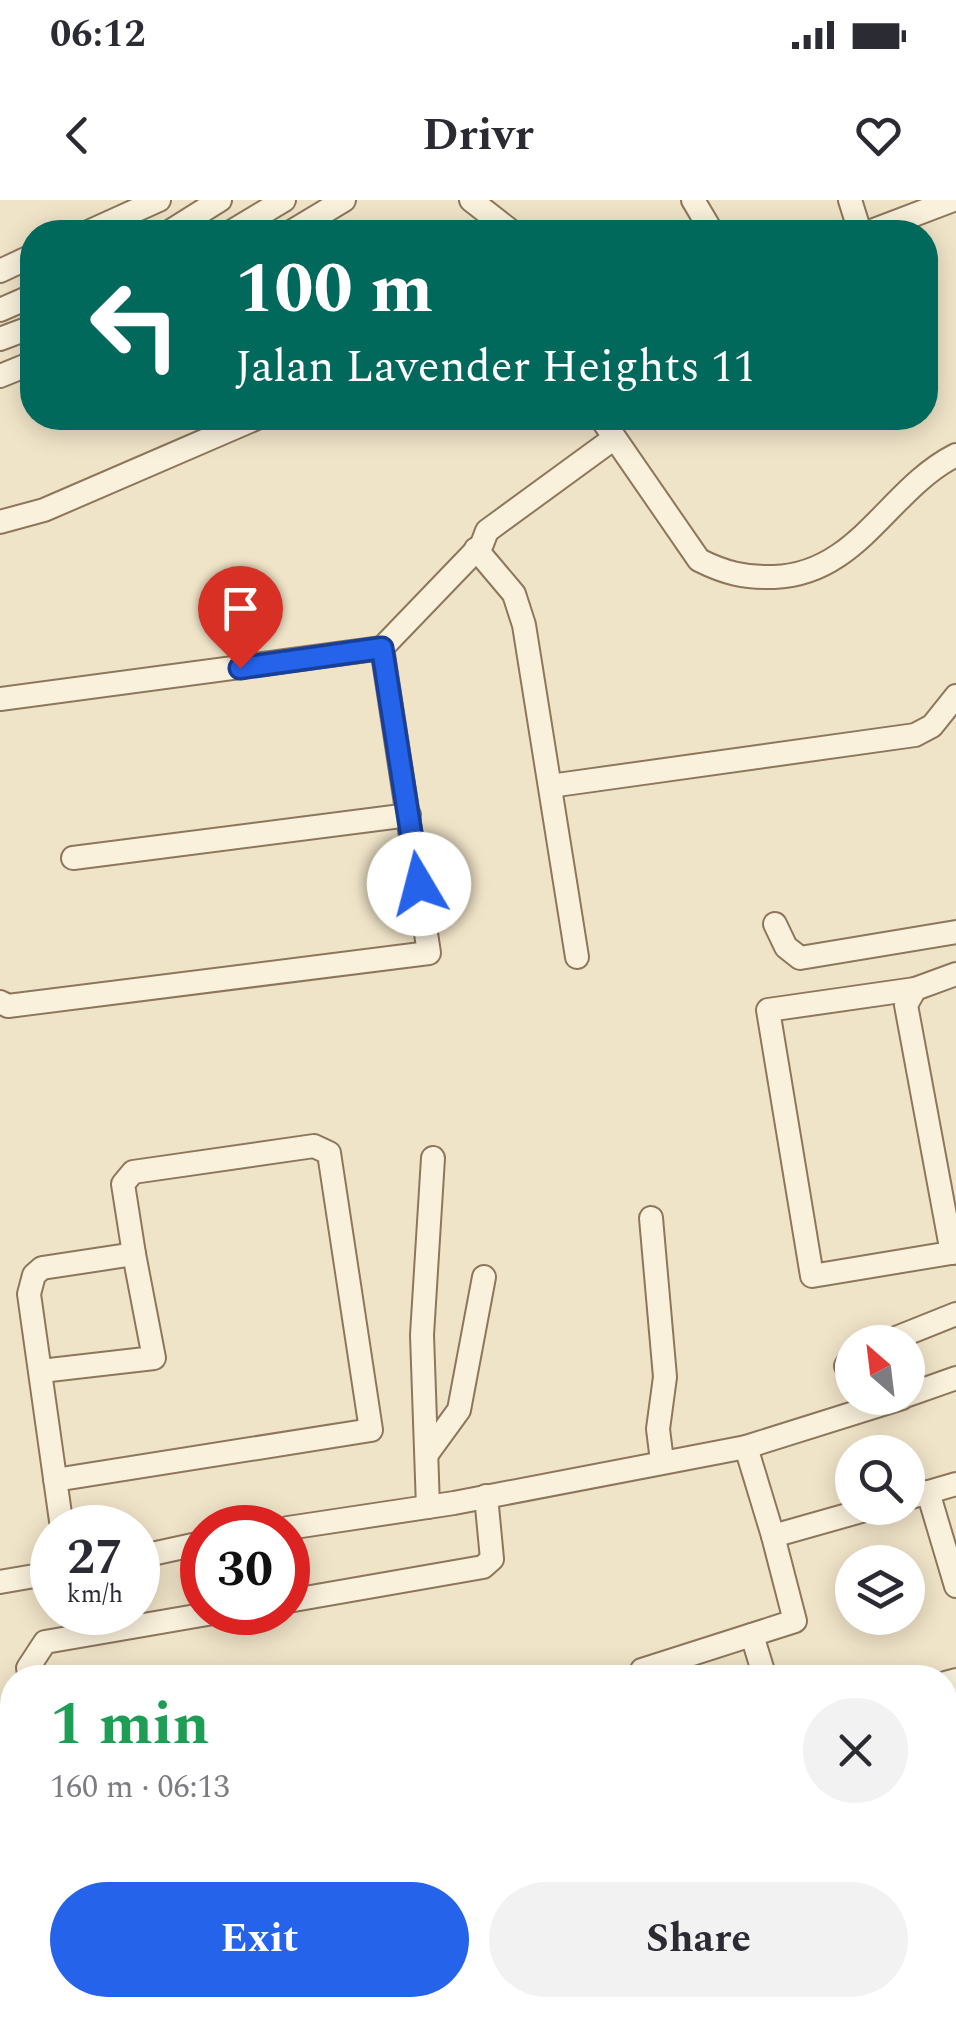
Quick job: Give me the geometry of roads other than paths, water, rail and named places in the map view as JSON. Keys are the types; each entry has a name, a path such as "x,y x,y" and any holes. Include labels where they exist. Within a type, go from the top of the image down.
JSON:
{"street":[{"path":"115,220 159,200"},
{"path":"188,220 220,200"},
{"path":"252,220 286,200"},
{"path":"316,220 344,200"},
{"path":"470,200 496,220"},
{"path":"901,220 954,200"},
{"path":"0,522 44,510 229,430"},
{"path":"608,430 700,560 722,572 750,578 815,571 840,558 936,466 956,455"},
{"path":"0,699 382,648 476,549 487,530 614,439"},
{"path":"476,549 514,594 524,626 577,957"},
{"path":"0,1002 8,1006 429,954 382,648"},
{"path":"550,786 915,735 932,726 956,696"},
{"path":"73,858 409,814"},
{"path":"775,924 786,947 800,958 956,932"},
{"path":"915,989 906,1005 954,1253 812,1276 768,1010 915,989 956,974"},
{"path":"42,1371 154,1358 123,1184 133,1172 314,1146 329,1153 371,1430 55,1480"},
{"path":"428,1507 422,1335 433,1158"},
{"path":"651,1218 665,1377 658,1430 662,1461"},
{"path":"59,1505 29,1294 34,1275 42,1268 134,1254"},
{"path":"426,1454 459,1410 484,1277"},
{"path":"925,1326 956,1314"},
{"path":"925,1389 956,1378"},
{"path":"310,1525 428,1507 746,1446 835,1414"},
{"path":"657,1665 795,1621 746,1446"},
{"path":"925,1493 956,1484"},
{"path":"310,1597 482,1567 492,1558 493,1546 486,1496"},
{"path":"925,1512 956,1586"},
{"path":"772,1536 835,1518"},
{"path":"0,1582 30,1577"},
{"path":"30,1665 45,1642 180,1619"},
{"path":"752,1634 760,1665"}]}
